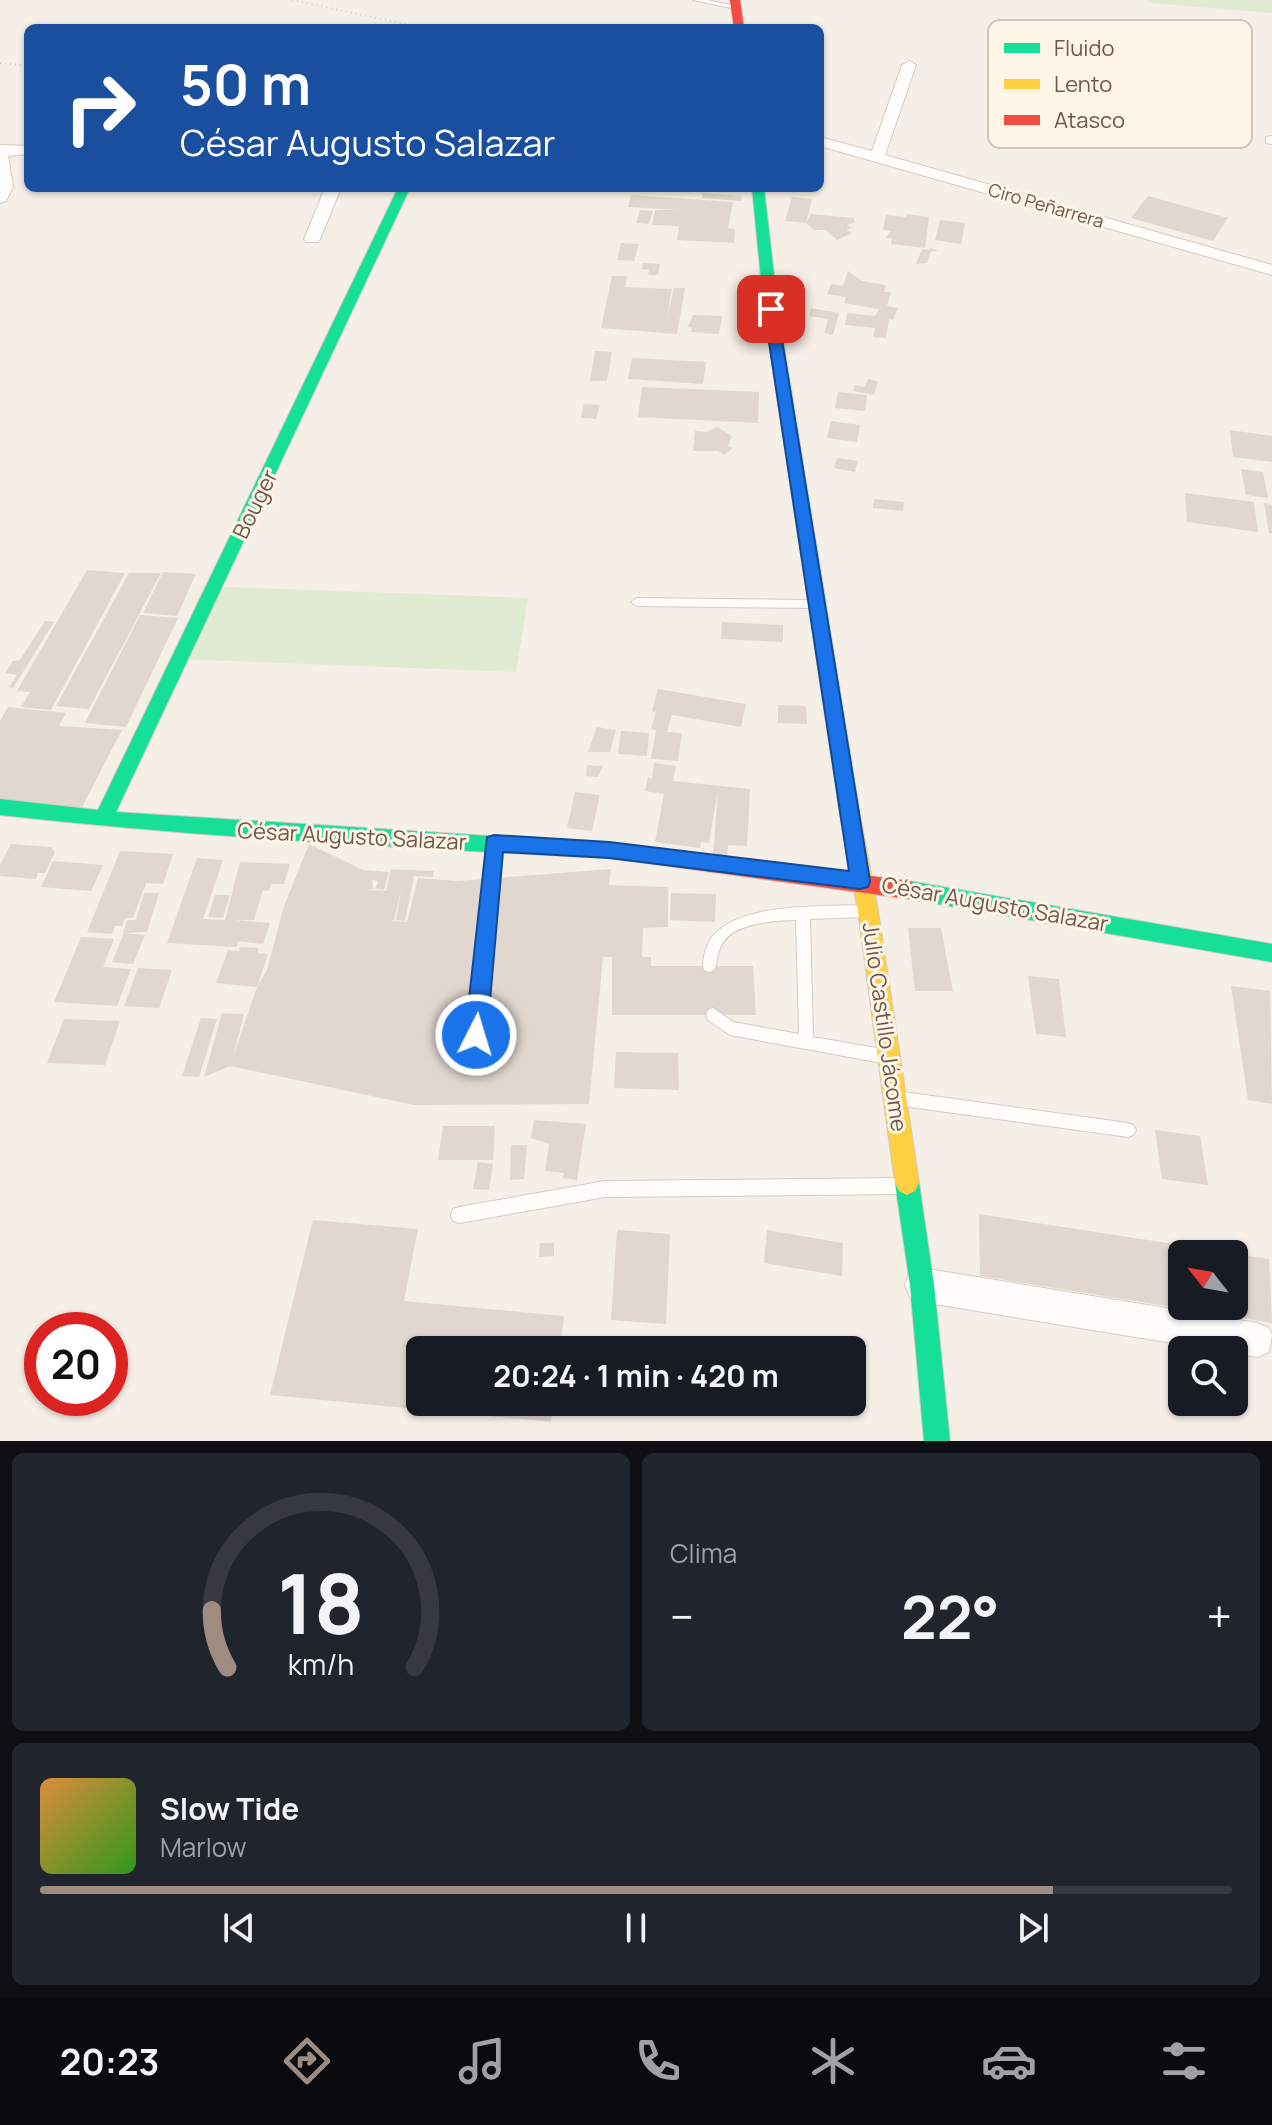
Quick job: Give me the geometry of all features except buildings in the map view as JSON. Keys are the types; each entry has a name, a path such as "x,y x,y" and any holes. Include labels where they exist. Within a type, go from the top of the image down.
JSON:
{"street":[{"path":"736,4 738,24"},
{"path":"877,157 909,65"},
{"name":"Ciro Peñarrera","path":"824,142 1272,270"},
{"path":"0,198 5,187 0,151 24,150"},
{"path":"312,239 331,192"},
{"name":"Bouger","path":"103,820 402,192"},
{"name":"Julio Castillo Jácome","path":"758,192 771,309 860,881 868,911 908,1186 922,1285 937,1441"},
{"name":"César Augusto Salazar","path":"0,807 103,820 307,835 609,850 860,881 1272,953"},
{"path":"922,1285 1257,1340"}],"lane":[{"path":"696,0 736,4"},
{"path":"637,602 817,604"},
{"path":"476,1035 494,843"},
{"path":"709,966 712,948 723,931 758,918 868,911"},
{"path":"803,915 806,1042"},
{"path":"713,1015 730,1028 889,1057"},
{"path":"895,1098 1128,1130"},
{"path":"459,1215 605,1189 908,1186"}],"path":[{"path":"292,0 405,24"},
{"path":"0,63 24,66"}],"green space":[{"path":"1148,0 1272,0 1272,13 1148,3"},
{"path":"203,586 528,598 516,672 174,659"}],"traffic: fast":[{"path":"103,820 402,192"},
{"path":"758,192 771,309 850,815"},
{"path":"0,807 189,826 506,845"},
{"path":"909,890 1272,953"},
{"path":"907,1183 922,1285 937,1441"}],"traffic: slow":[{"path":"850,815 868,911 907,1183"}],"traffic: jam":[{"path":"735,0 738,24"},
{"path":"506,845 609,850 909,890"}],"route":[{"path":"476,1035 494,843 609,850 860,881 771,309"}]}
